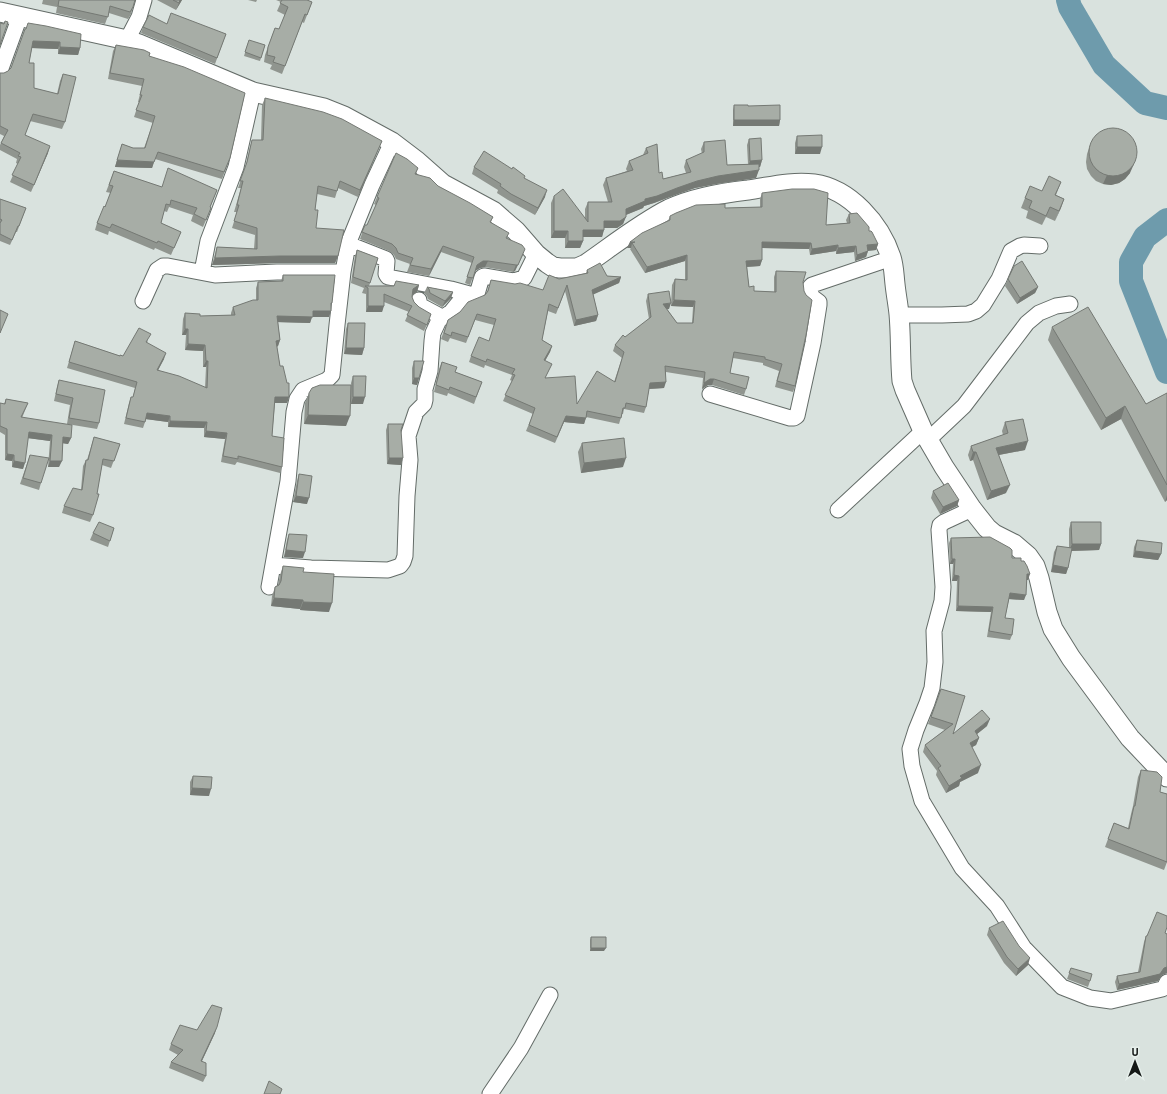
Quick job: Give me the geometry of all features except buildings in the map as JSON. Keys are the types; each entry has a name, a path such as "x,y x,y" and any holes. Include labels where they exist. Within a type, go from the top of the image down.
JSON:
{"street":[{"path":"127,40 139,17 144,0"},
{"path":"0,12 127,40 252,92 324,108 355,121 392,142 417,161 443,184 493,212 516,231 536,254 553,267 577,268 586,264 651,219 669,209 695,200 736,191 783,185 813,184 829,187 854,202 865,213 878,231 892,258 899,315 902,381 926,436 944,467 972,509 987,528 994,534 1014,544 1028,556 1035,566 1053,630 1070,658 1130,738 1167,777"},
{"path":"0,71 20,16"},
{"path":"202,272 208,241 236,167 252,92"},
{"path":"268,587 288,481 294,412 297,399 303,390 327,380 332,375 348,244 372,184 392,142"},
{"path":"348,244 386,259 386,274 388,277 451,289 473,295"},
{"path":"899,315 968,314 976,311 983,305 999,279 1011,251 1024,245 1040,246"},
{"path":"273,565 311,568 388,570 400,566 405,556 410,460 408,436 416,412 424,404 425,389 430,371 433,337 439,320 451,312 460,301 477,294 482,277 484,276 514,281 524,278 536,254"},
{"path":"710,394 790,418 797,416 810,358 819,305 818,301 811,296 810,287 812,285 892,258"},
{"path":"143,301 157,270 168,266 215,275 277,272 344,272"},
{"path":"419,300 421,306 438,315 439,320"},
{"path":"838,510 964,406 1027,323 1039,312 1056,306 1070,304"},
{"path":"972,509 944,522 940,525 939,530 943,586 942,601 934,631 935,662 932,688 910,749 912,766 922,801 962,868 997,906 1024,948 1062,987 1090,998 1111,1001 1162,989 1167,982"},
{"path":"490,1094 521,1048 550,995"}],"waterway":[{"path":"1068,0 1070,7 1104,65 1145,103 1167,108"},
{"path":"1167,220 1145,237 1131,262 1131,281 1167,372"}]}
